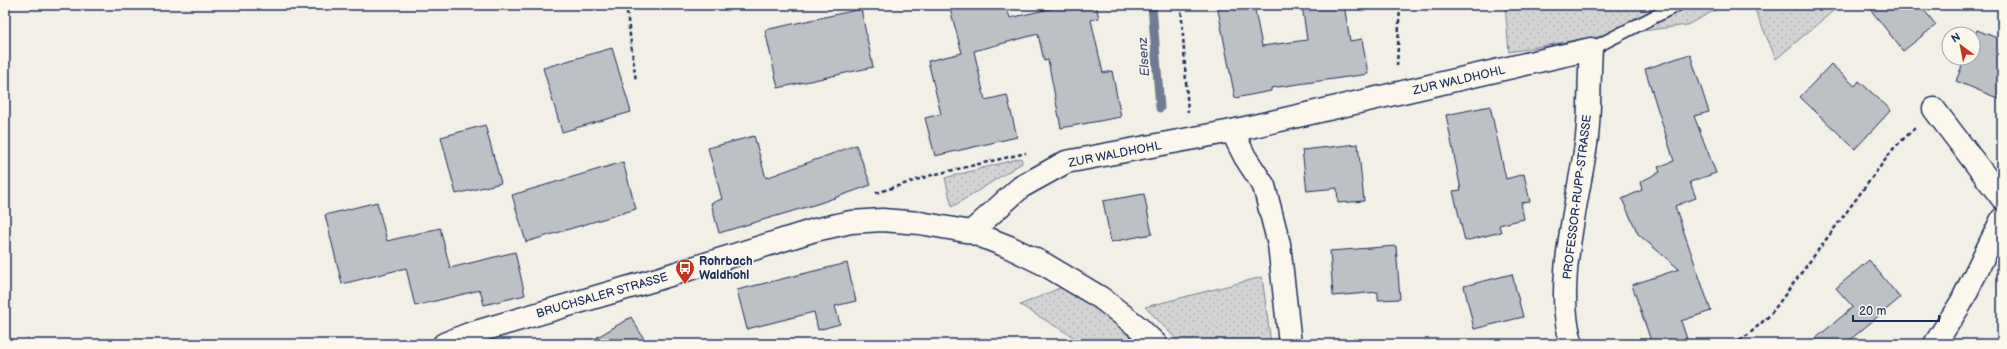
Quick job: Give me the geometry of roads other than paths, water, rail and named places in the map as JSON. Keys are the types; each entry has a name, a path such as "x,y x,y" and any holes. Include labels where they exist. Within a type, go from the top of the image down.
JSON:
{"street":[{"name":"ZUR WALDHOHL","path":"971,232 1021,187 1066,162 1232,131 1591,49"},
{"name":"PROFESSOR-RUPP-STRASSE","path":"1572,344 1568,332 1566,285 1571,233 1587,136 1591,49"},
{"path":"1934,109 2002,198"},
{"path":"1232,131 1245,157 1264,186 1279,244 1290,344"},
{"path":"1935,344 1961,303 2002,219"},
{"name":"BRUCHSALER STRASSE","path":"444,344 478,332 808,233 851,222 882,220 920,223 971,232 1044,264 1076,281 1101,298 1138,327 1156,344"}],"lane":[{"name":"ZUR WALDHOHL","path":"1591,49 1677,5"}],"waterway":[{"name":"Elsenz","path":"1152,5 1160,108"}],"place":[{"name":"Rohrbach Waldhohl","path":"685,285"}]}
